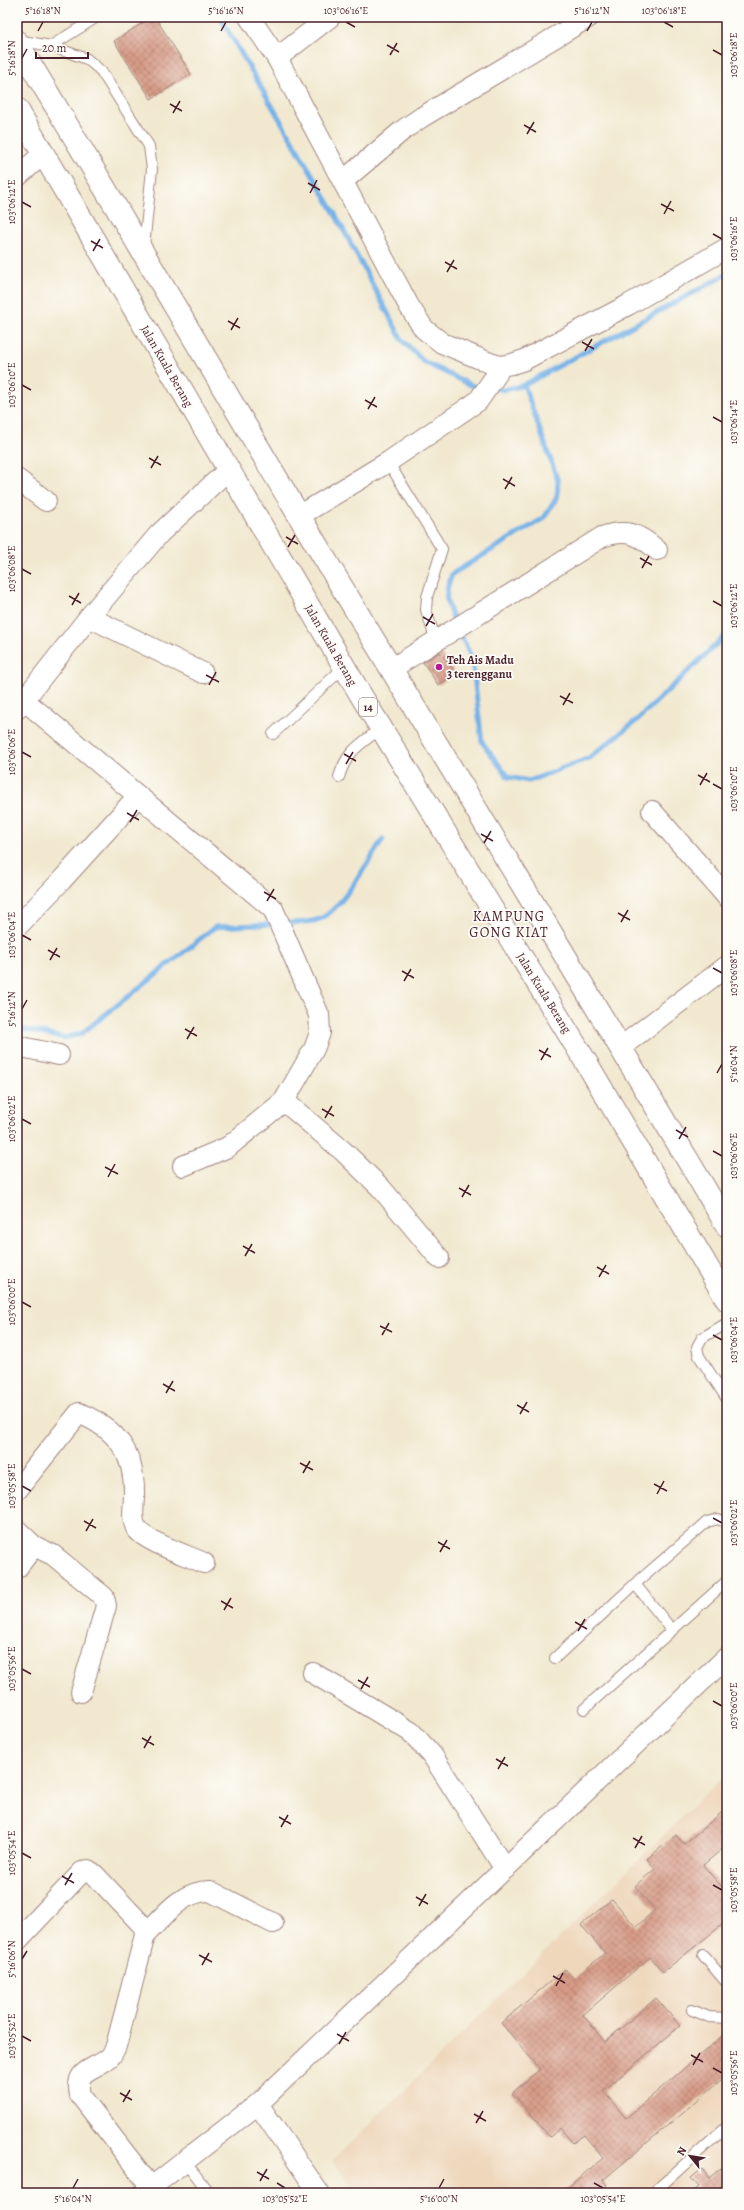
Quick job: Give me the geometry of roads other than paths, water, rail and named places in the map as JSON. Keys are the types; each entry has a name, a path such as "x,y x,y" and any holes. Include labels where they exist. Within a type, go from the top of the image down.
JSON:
{"highway":[{"path":"17,41 299,516 621,1047 727,1226"},
{"name":"Jalan Kuala Berang","path":"17,109 344,667 589,1066 727,1300"}],"street":[{"path":"249,17 277,58 344,181 409,306 424,329 442,343 498,370"},
{"path":"277,58 330,17"},
{"path":"344,181 403,130 422,117 589,17"},
{"path":"17,176 44,154"},
{"path":"299,516 388,462 478,401 498,370 524,360 628,305 727,248"},
{"path":"183,1166 228,1147 284,1100 314,1049 320,1033 319,1015 273,909 138,796 21,705 89,617 159,534 228,470"},
{"path":"17,479 46,501"},
{"path":"392,669 602,536 616,532 632,533 645,540 656,550"},
{"path":"89,617 203,673"},
{"path":"17,927 138,796"},
{"path":"652,811 727,897"},
{"path":"621,1047 727,966"},
{"path":"17,1046 59,1055"},
{"path":"284,1100 343,1151 381,1188 439,1258"},
{"path":"17,1490 79,1413 95,1420 108,1429 125,1447 133,1471 133,1518 136,1529 146,1537 204,1563"},
{"path":"17,1530 34,1546 52,1555 104,1597 106,1606 81,1692"},
{"path":"17,1568 34,1546"},
{"path":"17,1941 82,1872 88,1870 94,1874 144,1927 145,1935 116,2046 110,2057 82,2075 78,2084 80,2095 147,2190 258,2104 727,1658"},
{"path":"313,1673 411,1732 432,1755 505,1869"},
{"path":"145,1935 173,1907 187,1896 198,1891 210,1891 273,1923"},
{"path":"258,2104 319,2193"}],"lane":[{"path":"51,46 96,17"},
{"path":"17,41 51,46 87,58 101,71 149,146 152,169 143,251"},
{"path":"388,462 442,549 427,597 426,610 443,636"},
{"path":"273,734 344,667"},
{"path":"339,777 345,758 350,752 381,728"},
{"path":"727,1323 702,1338 697,1347 699,1356 727,1398"},
{"path":"555,1658 635,1584 707,1522 718,1519 727,1523"},
{"path":"584,1709 727,1581"},
{"path":"635,1584 672,1630"},
{"path":"703,1955 727,1983"},
{"path":"692,2010 709,2017 727,2018"},
{"path":"653,2193 727,2126"},
{"path":"185,2161 209,2193"}],"waterway":[{"path":"220,17 334,212 402,340 424,362 473,386 481,387"},
{"path":"493,388 504,390 524,385 727,274"},
{"path":"456,624 447,599 447,588 452,574 544,518 557,497 558,481 524,385"},
{"path":"459,631 472,659 482,742 508,777 529,781 589,758 636,721 727,634"},
{"path":"285,923 318,920 330,912 347,894 383,839"},
{"path":"17,1028 64,1038 81,1034 215,927 275,924"}],"place":[{"name":"Teh Ais Madu 3 terengganu","path":"439,667"}],"district":[{"name":"KAMPUNG GONG KIAT","path":"509,924"}]}
